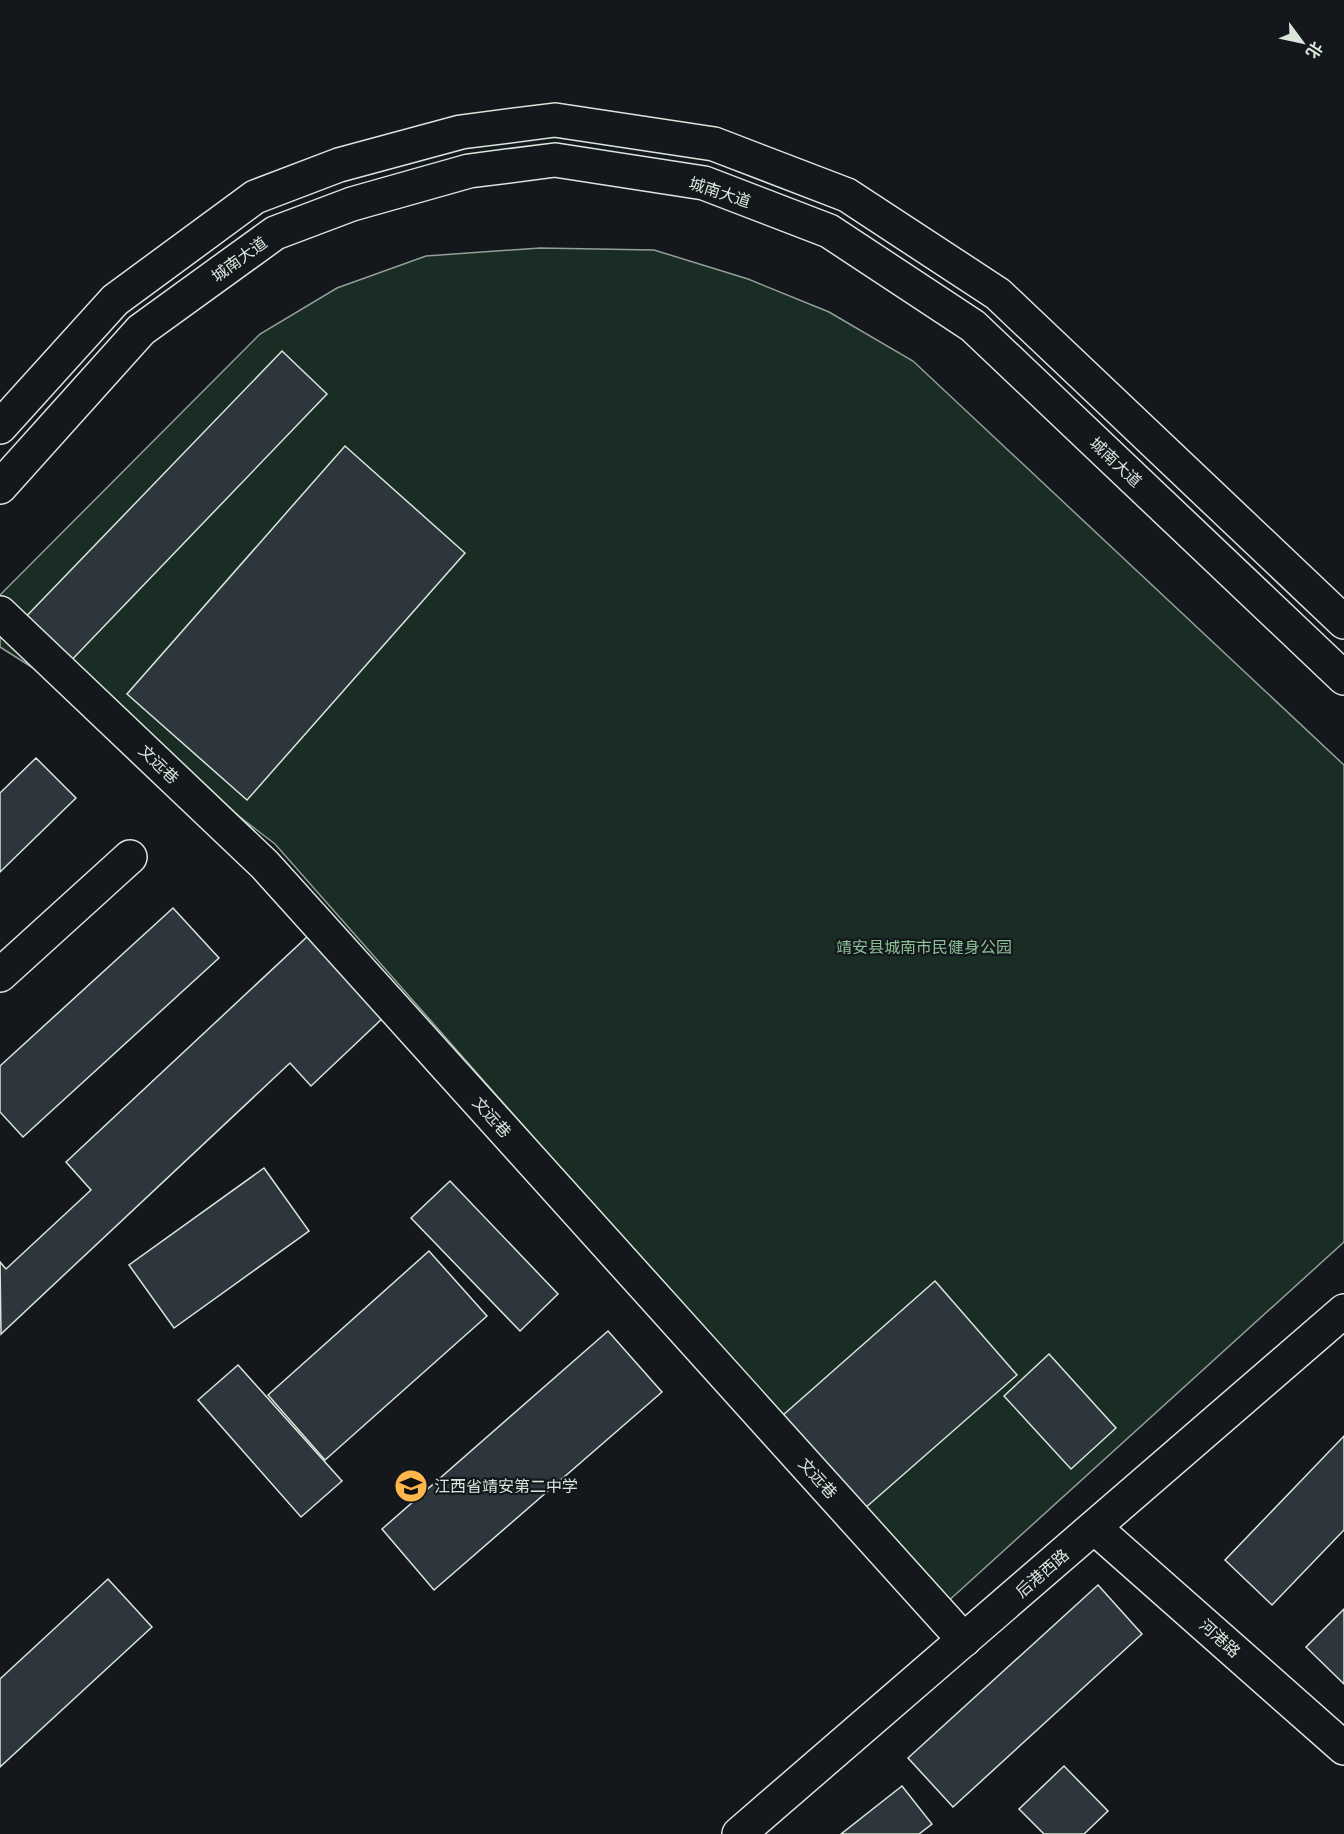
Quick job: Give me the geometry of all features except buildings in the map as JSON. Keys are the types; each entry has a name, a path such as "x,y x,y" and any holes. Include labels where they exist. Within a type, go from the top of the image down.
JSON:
{"main road":[{"path":"0,427 115,300 255,197 339,165 461,132 555,120 714,144 847,195 998,294 1344,622"},
{"name":"城南大道","path":"0,487 141,330 275,233 352,204 469,171 555,160 704,183 829,231 973,326 1344,678"},
{"name":"文远巷","path":"0,613 265,865 964,1640"},
{"path":"0,975 130,857"},
{"name":"后港西路","path":"739,1834 1344,1311"},
{"name":"河港路","path":"1095,1528 1344,1748"}],"green space":[{"name":"靖安县城南市民健身公园","path":"540,248 654,250 748,279 829,312 913,361 1344,765 1344,1242 945,1604 275,844 106,714 0,647 0,595 260,334 337,288 426,256"}],"place":[{"name":"江西省靖安第二中学","path":"411,1486"}]}
